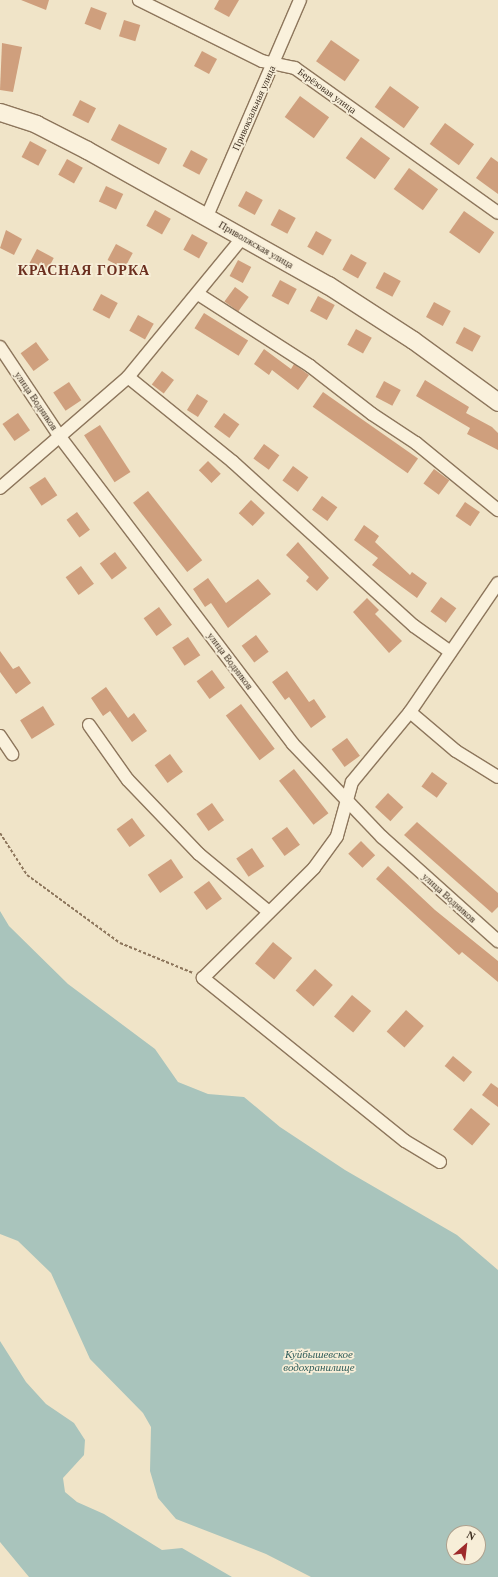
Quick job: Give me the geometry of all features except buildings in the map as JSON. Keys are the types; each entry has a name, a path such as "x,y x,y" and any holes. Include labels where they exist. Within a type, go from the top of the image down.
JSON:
{"main road":[{"name":"Приволжская улица","path":"0,112 48,130 207,216 242,238 328,285 413,340 498,402"}],"street":[{"name":"Берёзовая улица","path":"139,0 274,64 295,68 498,213"},
{"name":"Привокзальная улица","path":"207,216 274,64 300,0"},
{"path":"0,488 128,377 198,294 242,238"},
{"path":"198,294 310,366 372,414 416,443 498,510"},
{"name":"улица Водников","path":"0,347 60,437 293,744 382,837 498,941"},
{"path":"128,377 233,462 414,626 448,651"},
{"path":"440,1162 405,1141 203,978 314,868 337,836 345,816 346,798 352,782 410,712 448,651 498,584"},
{"path":"410,712 456,751 498,777"},
{"path":"89,725 128,780 199,854 269,912"},
{"path":"0,736 12,754"}],"path":[{"path":"0,833 27,875 120,943 203,978"}],"water":[{"name":"Куйбышевское водохранилище","path":"0,911 9,926 68,984 155,1049 178,1082 208,1094 244,1097 280,1127 345,1170 457,1235 498,1270 498,1577 311,1577 266,1554 176,1519 158,1498 150,1471 151,1427 143,1413 90,1359 51,1273 18,1241 0,1234"},
{"path":"0,1341 26,1382 46,1404 74,1423 85,1440 84,1455 63,1478 65,1492 77,1502 104,1514 162,1550 182,1548 232,1577 29,1577 0,1542"}],"district":[{"name":"КРАСНАЯ ГОРКА","path":"84,271"}]}
